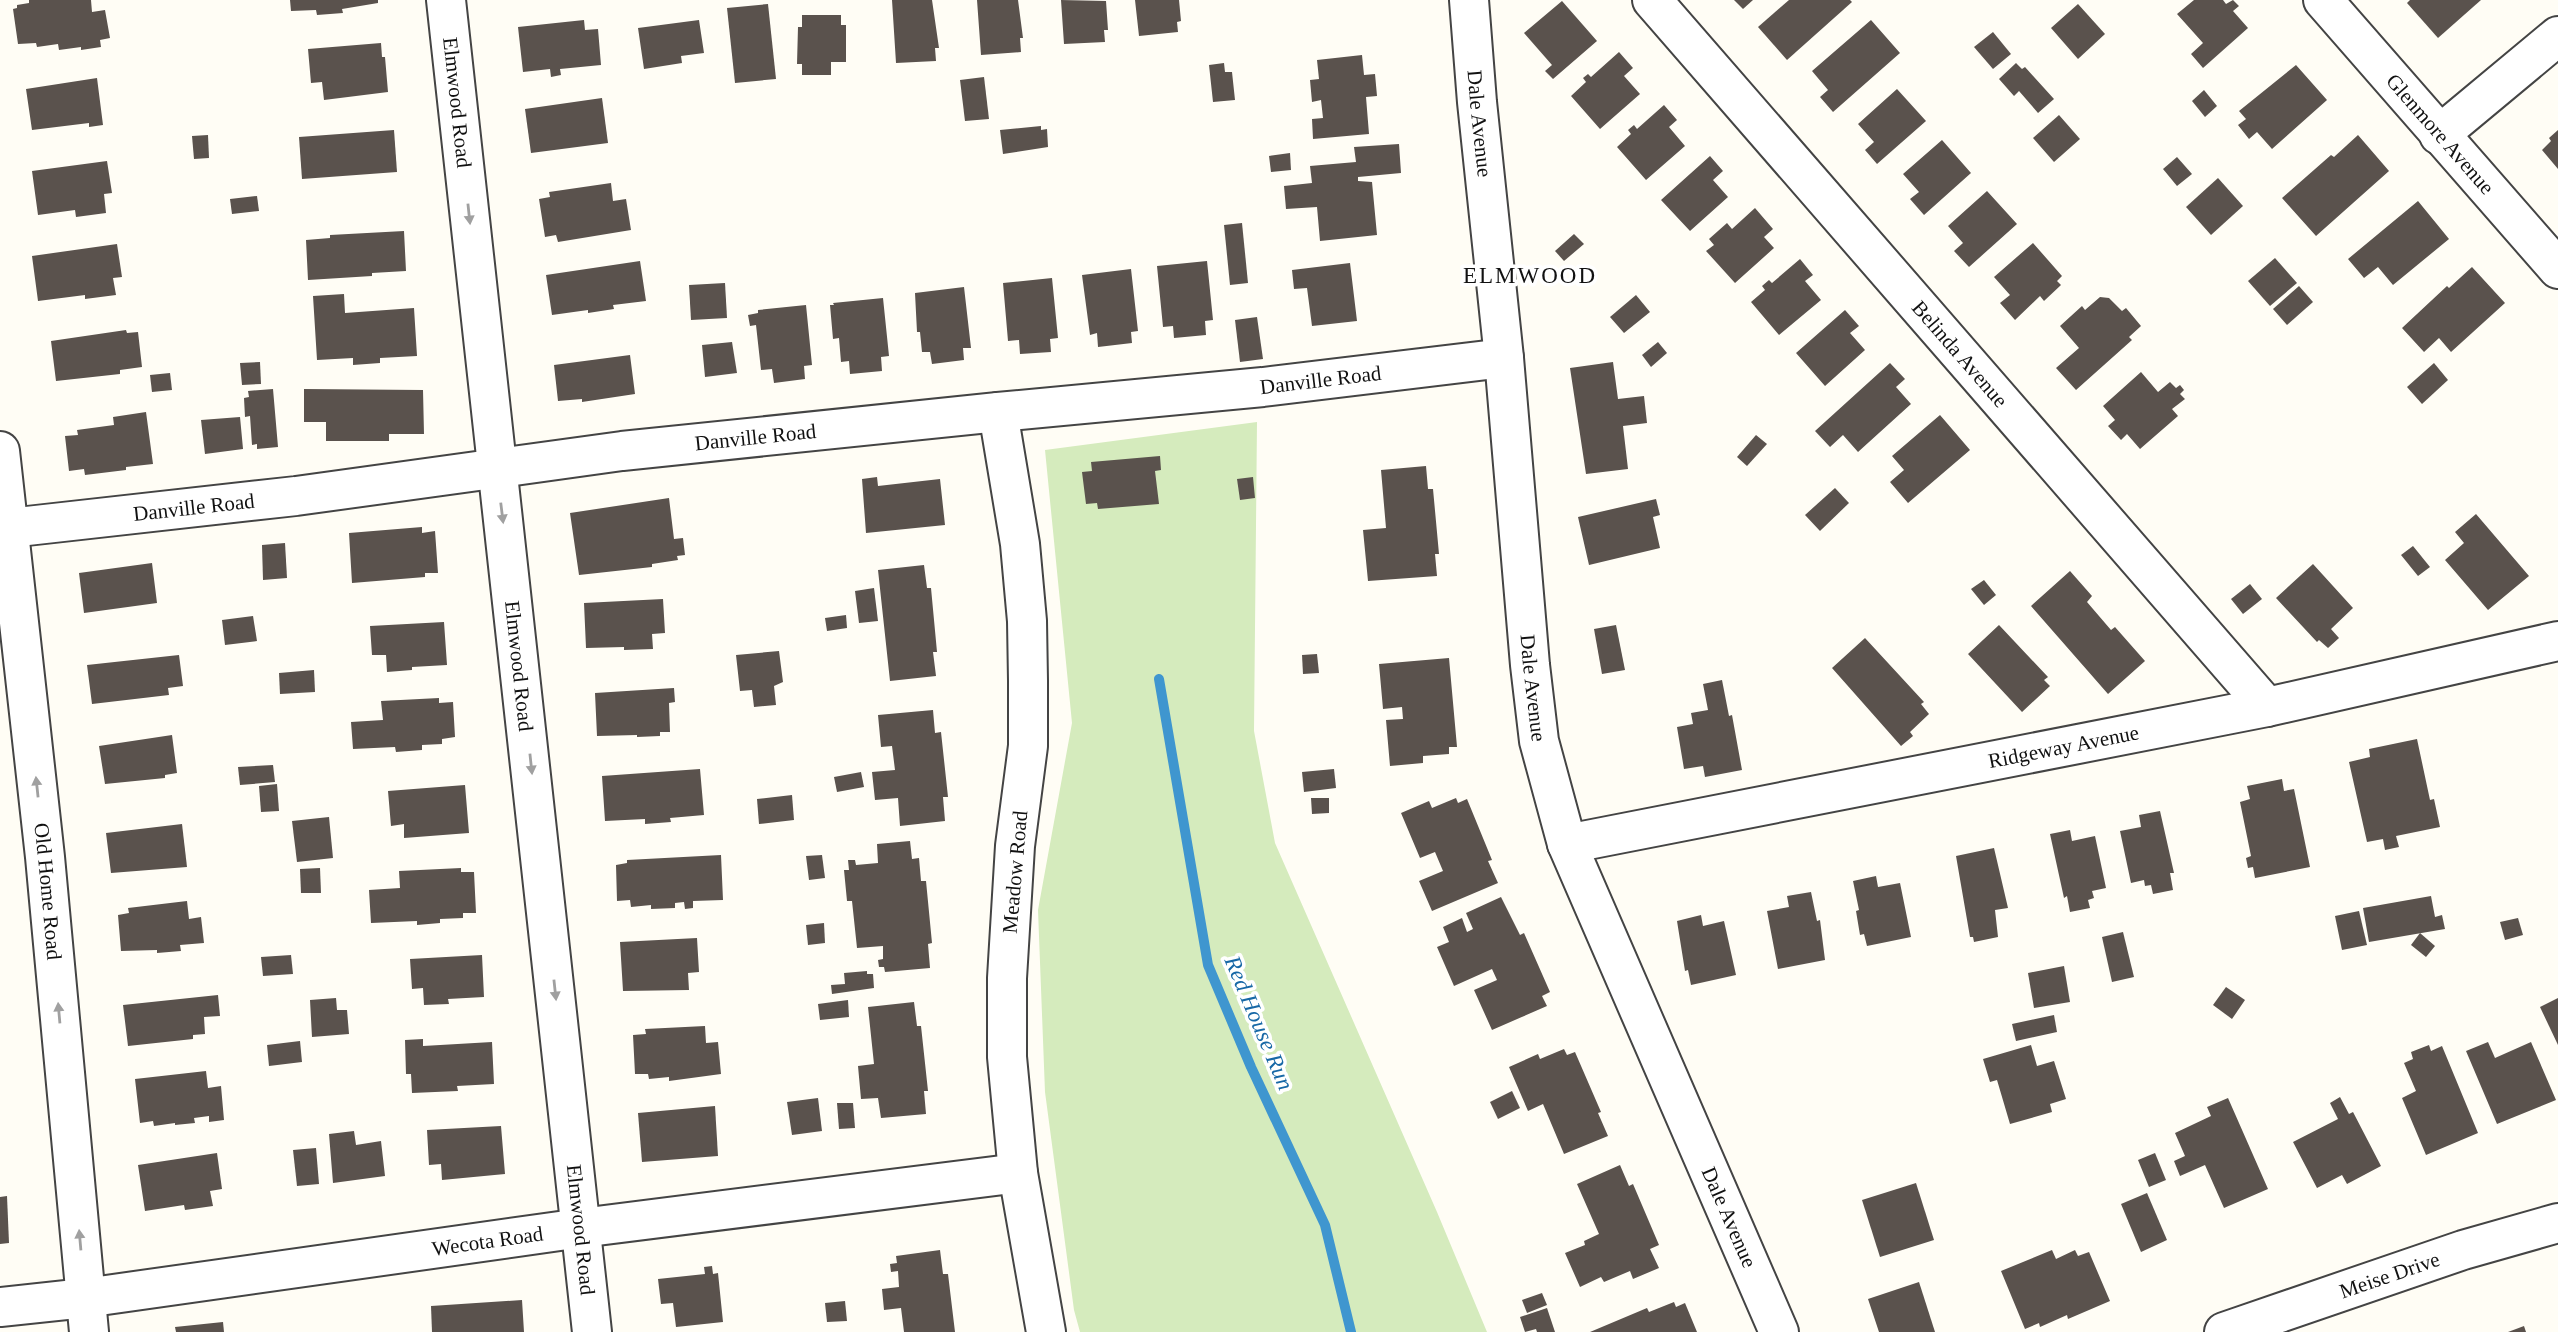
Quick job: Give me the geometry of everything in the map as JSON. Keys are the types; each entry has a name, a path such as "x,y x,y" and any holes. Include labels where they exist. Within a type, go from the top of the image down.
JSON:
{"street":[{"name":"Elmwood Road","path":"446,0 592,1332"},
{"name":"Dale Avenue","path":"1469,0 1539,741 1567,844 1779,1332"},
{"name":"Belinda Avenue","path":"1652,0 2267,707"},
{"name":"Glenmore Avenue","path":"2323,0 2558,269"},
{"path":"2439,135 2558,36"},
{"name":"Danville Road","path":"9,528 296,496 622,451 1263,387 1504,358"},
{"name":"Meadow Road","path":"998,412 1020,544 1027,633 1028,746 1015,846 1007,978 1006,1057 1018,1173 1046,1332"},
{"name":"Old Home Road","path":"0,451 45,857 87,1315"},
{"name":"Ridgeway Avenue","path":"1567,844 2267,707 2558,641"},
{"name":"Wecota Road","path":"0,1307 87,1315 581,1228 1018,1173"},
{"name":"Meise Drive","path":"2224,1332 2463,1250 2558,1223"}],"green space":[{"path":"1257,422 1254,731 1275,843 1487,1332 1080,1332 1074,1310 1045,1092 1038,910 1072,723 1045,450"}],"building":[{"path":"29,0 91,0 92,12 105,10 110,38 100,40 101,47 81,50 81,47 59,50 58,44 37,47 36,43 18,44 13,9 17,8 17,5 29,3"},
{"path":"290,0 378,0 378,3 342,9 343,13 317,15 316,10 291,11"},
{"path":"892,0 932,0 939,48 935,48 936,61 896,63"},
{"path":"977,0 1018,0 1023,38 1020,38 1021,52 981,55"},
{"path":"1061,0 1106,1 1108,30 1104,30 1105,42 1064,44"},
{"path":"1135,0 1179,0 1181,21 1177,22 1178,32 1139,36"},
{"path":"1734,0 1753,0 1743,9"},
{"path":"1789,0 1852,2 1787,60 1758,27"},
{"path":"2194,0 2223,0 2226,4 2233,0 2239,6 2233,11 2248,28 2203,68 2191,54 2203,43 2177,14"},
{"path":"2410,0 2481,0 2438,38 2407,3"},
{"path":"1562,1 1597,41 1553,79 1545,71 1552,65 1524,33"},
{"path":"768,4 776,79 735,83 727,8"},
{"path":"2078,4 2105,34 2078,59 2051,28"},
{"path":"802,15 841,15 841,25 846,25 846,62 831,62 831,75 802,75 802,64 797,64 798,27 802,27"},
{"path":"584,20 585,30 598,29 601,65 560,69 561,75 551,77 550,69 523,72 518,27"},
{"path":"699,20 704,53 681,56 682,63 644,69 638,28"},
{"path":"1871,20 1900,53 1833,112 1820,97 1828,90 1812,71"},
{"path":"1993,32 2011,54 1993,69 1974,47"},
{"path":"381,43 388,92 324,100 322,82 311,83 308,49"},
{"path":"1619,52 1633,68 1624,76 1640,94 1600,129 1571,96 1586,82 1583,78 1588,74 1591,77"},
{"path":"1362,55 1364,75 1375,74 1377,96 1366,97 1369,134 1313,139 1312,119 1323,118 1321,100 1312,102 1310,80 1319,79 1317,60"},
{"path":"1224,63 1225,72 1232,72 1235,100 1213,102 1209,65"},
{"path":"2016,63 2022,69 2025,67 2054,99 2038,113 2019,91 2014,96 1999,79"},
{"path":"2296,65 2327,100 2272,149 2257,132 2249,139 2238,125 2246,119 2239,111"},
{"path":"984,77 989,119 965,121 960,80"},
{"path":"97,78 103,125 89,127 89,123 32,130 26,89"},
{"path":"1897,89 1926,121 1877,164 1865,150 1874,142 1858,124"},
{"path":"2204,90 2217,106 2205,117 2192,101"},
{"path":"602,98 608,143 531,153 525,109"},
{"path":"1664,105 1677,120 1669,127 1685,146 1646,180 1617,147 1631,134 1628,130 1634,125 1637,129"},
{"path":"2059,115 2080,139 2054,162 2033,138"},
{"path":"1041,126 1041,130 1047,129 1048,147 1003,154 1000,130"},
{"path":"394,130 397,172 302,179 299,137"},
{"path":"2558,130 2558,169 2542,150"},
{"path":"208,135 209,158 194,159 192,136"},
{"path":"2358,135 2389,171 2316,236 2282,198"},
{"path":"1942,140 1971,173 1924,215 1910,199 1919,192 1903,174"},
{"path":"1399,144 1401,173 1358,177 1358,181 1372,182 1377,235 1320,241 1317,207 1286,209 1284,186 1312,183 1310,166 1356,162 1354,147"},
{"path":"1290,153 1291,170 1271,172 1269,156"},
{"path":"1710,156 1723,171 1713,180 1728,197 1690,231 1661,200"},
{"path":"2177,157 2192,174 2177,186 2163,169"},
{"path":"107,161 112,193 104,194 106,213 76,217 75,210 38,215 32,171"},
{"path":"2218,178 2243,206 2211,235 2186,207"},
{"path":"611,183 613,201 626,199 631,230 558,242 556,235 545,237 539,199 550,197 549,192"},
{"path":"1987,191 2017,224 1969,267 1954,251 1963,243 1948,226"},
{"path":"257,196 259,211 232,214 230,199"},
{"path":"2418,201 2449,239 2393,285 2378,267 2364,278 2348,259"},
{"path":"1755,208 1773,229 1764,237 1774,248 1735,283 1706,251 1714,245 1709,239 1727,223 1732,229"},
{"path":"1242,223 1248,283 1230,285 1224,225"},
{"path":"404,231 406,271 308,280 306,240 330,238 330,235"},
{"path":"1574,234 1584,244 1564,261 1555,251"},
{"path":"2033,243 2062,276 2057,281 2061,285 2044,301 2040,296 2015,320 2000,303 2010,295 1994,277"},
{"path":"117,244 122,277 113,278 116,295 85,299 85,295 38,301 32,256"},
{"path":"2275,258 2297,283 2270,306 2248,281"},
{"path":"1800,259 1813,275 1805,281 1821,300 1779,335 1751,302 1765,290 1762,286 1769,280 1772,283"},
{"path":"640,261 646,301 613,305 614,309 588,313 588,310 552,315 546,275"},
{"path":"1207,261 1213,320 1205,321 1206,335 1174,338 1173,326 1163,327 1157,266"},
{"path":"1350,263 1357,321 1312,326 1307,288 1294,289 1292,270"},
{"path":"2472,267 2505,303 2451,352 2439,338 2424,352 2402,328 2447,286 2449,288"},
{"path":"1131,269 1138,331 1131,332 1132,343 1098,347 1097,333 1090,335 1082,275"},
{"path":"1052,278 1058,338 1050,339 1051,352 1020,354 1019,340 1008,341 1003,283"},
{"path":"725,283 727,318 691,320 689,285"},
{"path":"2299,286 2313,302 2287,325 2273,309"},
{"path":"964,287 971,348 963,348 964,360 932,364 930,352 922,352 920,332 917,332 915,293"},
{"path":"344,294 345,313 414,308 417,356 380,358 380,363 353,365 353,358 317,360 313,296"},
{"path":"1636,295 1650,312 1624,333 1610,317"},
{"path":"2100,297 2109,298 2122,311 2126,308 2141,326 2129,337 2132,340 2076,390 2056,368 2079,348 2060,326 2082,306 2085,310"},
{"path":"883,298 889,356 881,357 882,371 850,374 849,361 841,362 839,338 833,339 830,305"},
{"path":"806,305 812,365 804,366 805,379 774,383 772,369 761,370 756,325 750,326 748,315 758,313 758,310"},
{"path":"1845,310 1859,326 1850,333 1865,350 1825,386 1796,353"},
{"path":"1257,317 1263,359 1240,362 1235,320"},
{"path":"126,330 127,333 138,332 142,367 120,370 120,374 56,381 51,341"},
{"path":"732,342 737,373 705,377 702,345"},
{"path":"1658,342 1667,353 1651,367 1642,355"},
{"path":"630,355 635,394 582,402 582,399 558,401 554,365"},
{"path":"260,362 261,384 242,385 240,363"},
{"path":"1613,362 1618,399 1644,396 1647,423 1623,426 1628,469 1586,474 1570,368"},
{"path":"1890,363 1905,379 1896,387 1911,404 1858,452 1843,435 1830,447 1815,431"},
{"path":"2434,363 2448,380 2422,404 2407,387"},
{"path":"2141,372 2158,392 2170,382 2176,388 2180,385 2184,390 2180,394 2185,399 2172,409 2178,416 2140,449 2127,434 2121,440 2108,426 2115,420 2103,406"},
{"path":"170,373 172,390 152,392 150,375"},
{"path":"273,389 278,447 257,449 257,444 252,445 250,416 245,417 244,398 249,397 248,391"},
{"path":"304,389 423,390 424,434 389,434 389,441 326,441 326,422 304,422"},
{"path":"146,412 153,464 85,475 84,469 69,471 65,436 78,435 77,430 114,425 113,417"},
{"path":"1940,415 1970,450 1908,503 1890,482 1904,470 1892,456"},
{"path":"240,417 243,449 205,454 201,420"},
{"path":"1756,435 1767,444 1747,466 1737,457"},
{"path":"1160,456 1161,470 1155,471 1159,504 1098,509 1097,503 1086,504 1082,472 1092,471 1091,462"},
{"path":"1426,466 1428,489 1433,489 1439,554 1435,554 1437,576 1368,581 1363,530 1386,528 1381,470"},
{"path":"877,477 878,486 940,479 945,525 866,533 862,479"},
{"path":"1253,477 1255,498 1240,500 1237,479"},
{"path":"1835,488 1849,503 1820,531 1805,515"},
{"path":"669,498 674,539 683,538 685,555 677,556 678,560 652,564 652,567 579,575 570,513"},
{"path":"1656,499 1660,515 1653,517 1660,548 1589,565 1578,517"},
{"path":"2476,514 2529,576 2488,610 2445,560 2464,543 2455,532"},
{"path":"422,527 422,533 435,531 438,573 425,573 425,577 352,583 349,533"},
{"path":"285,543 287,578 263,580 262,545"},
{"path":"2413,546 2430,567 2418,576 2401,555"},
{"path":"152,563 157,603 84,613 79,573"},
{"path":"2313,564 2353,608 2331,629 2339,638 2328,648 2319,640 2317,642 2276,598"},
{"path":"924,565 927,588 931,588 937,652 933,652 936,676 890,681 878,570"},
{"path":"2070,571 2092,596 2087,602 2111,630 2115,627 2145,661 2108,694 2031,606"},
{"path":"1984,580 1996,595 1984,605 1971,589"},
{"path":"2250,584 2262,599 2243,614 2231,599"},
{"path":"874,588 878,621 859,623 855,591"},
{"path":"663,599 665,633 652,634 653,649 586,648 584,603"},
{"path":"846,615 847,628 827,631 825,618"},
{"path":"253,616 257,641 225,645 222,620"},
{"path":"444,622 447,665 387,672 386,655 372,655 370,626"},
{"path":"1616,625 1625,670 1602,674 1594,629"},
{"path":"1999,625 2048,677 2044,680 2050,686 2022,712 1968,654"},
{"path":"1865,638 1924,702 1921,704 1929,714 1910,732 1913,736 1901,746 1832,668"},
{"path":"779,651 783,682 774,686 776,705 754,707 752,690 740,691 736,655"},
{"path":"1317,654 1319,673 1303,674 1302,655"},
{"path":"179,655 183,686 168,688 169,695 92,704 87,665"},
{"path":"1449,658 1457,747 1449,747 1449,754 1423,756 1423,763 1390,766 1386,720 1403,719 1402,707 1383,709 1379,664"},
{"path":"314,670 315,692 280,694 279,673"},
{"path":"1722,680 1729,716 1732,715 1742,770 1705,777 1703,766 1684,769 1677,727 1693,724 1691,713 1708,710 1703,684"},
{"path":"674,688 675,702 669,703 670,732 660,732 660,736 597,736 595,693"},
{"path":"439,698 439,703 453,702 455,737 442,739 442,744 422,745 422,750 396,752 395,747 353,749 351,722 383,720 381,701"},
{"path":"933,710 935,733 941,732 948,797 943,797 945,821 900,826 898,798 875,800 872,772 895,770 892,746 881,747 878,715"},
{"path":"172,735 177,773 165,775 165,778 105,784 99,746"},
{"path":"2417,739 2430,800 2434,799 2440,827 2396,836 2399,847 2385,850 2383,839 2367,842 2349,762 2370,757 2369,749"},
{"path":"273,765 275,782 240,785 238,767"},
{"path":"700,769 704,815 670,818 671,822 645,824 645,819 605,821 602,776"},
{"path":"1334,769 1336,788 1304,792 1302,772"},
{"path":"861,772 864,787 837,792 834,777"},
{"path":"2282,779 2284,791 2294,789 2310,867 2255,878 2253,867 2248,868 2246,858 2251,856 2240,802 2250,799 2247,786"},
{"path":"277,784 279,811 261,812 259,786"},
{"path":"465,785 469,833 404,838 404,824 391,826 388,791"},
{"path":"792,795 794,820 759,824 757,799"},
{"path":"1311,798 1329,798 1329,813 1312,814"},
{"path":"1456,798 1458,803 1467,799 1492,860 1488,861 1498,883 1432,911 1419,881 1443,871 1435,852 1420,858 1401,813 1429,801 1432,808"},
{"path":"2160,811 2174,873 2170,873 2173,890 2153,894 2151,885 2145,886 2144,880 2131,883 2120,831 2141,827 2139,815"},
{"path":"329,817 333,858 297,862 292,821"},
{"path":"182,824 187,867 111,873 106,833"},
{"path":"2070,830 2072,841 2095,836 2106,888 2092,891 2094,898 2088,900 2090,908 2070,912 2067,896 2064,898 2050,834"},
{"path":"910,841 912,859 919,858 921,881 926,881 932,943 928,944 930,968 885,972 884,967 879,967 878,960 883,959 883,946 857,948 852,901 847,901 844,870 849,870 848,860 855,860 856,865 878,863 877,844"},
{"path":"1994,848 2008,908 1995,910 1998,937 1974,942 1973,937 1970,937 1956,856"},
{"path":"721,855 723,900 693,901 693,908 685,909 684,902 675,903 675,908 651,909 651,905 631,907 630,900 617,901 616,865 627,863 627,860"},
{"path":"822,855 825,878 809,880 806,856"},
{"path":"320,868 321,893 301,893 300,869"},
{"path":"461,868 461,872 474,872 476,913 463,913 463,918 440,919 440,923 371,923 369,890 400,888 399,871"},
{"path":"1876,876 1878,887 1900,883 1911,937 1867,946 1864,934 1860,935 1856,911 1859,910 1853,881"},
{"path":"1811,892 1817,921 1820,920 1825,960 1778,969 1767,911 1789,907 1787,896"},
{"path":"2431,896 2435,917 2442,915 2445,929 2369,942 2363,908"},
{"path":"1501,897 1520,935 1524,933 1550,992 1542,996 1547,1006 1492,1030 1474,990 1497,980 1492,969 1454,986 1437,947 1449,942 1443,927 1462,918 1467,932 1473,929 1466,913"},
{"path":"187,901 189,919 201,917 204,943 180,945 181,951 121,951 118,915 129,913 128,908"},
{"path":"2359,911 2367,945 2342,950 2335,916"},
{"path":"1701,915 1703,926 1724,921 1736,975 1691,985 1688,970 1685,971 1677,921"},
{"path":"2518,918 2523,935 2505,940 2500,922"},
{"path":"824,923 825,943 808,945 806,925"},
{"path":"2123,932 2134,977 2112,982 2102,937"},
{"path":"2420,933 2435,946 2426,957 2411,945"},
{"path":"697,938 699,972 688,973 689,990 623,991 620,942"},
{"path":"291,955 293,974 263,976 261,957"},
{"path":"482,955 484,997 448,999 449,1004 424,1005 423,988 412,989 410,959"},
{"path":"2064,966 2070,1002 2034,1008 2028,973"},
{"path":"867,971 867,974 873,974 874,988 832,994 831,985 845,984 844,973"},
{"path":"2226,987 2245,1000 2232,1019 2213,1005"},
{"path":"218,995 220,1016 204,1017 205,1034 193,1035 193,1039 128,1046 123,1005"},
{"path":"336,998 337,1010 347,1010 349,1034 312,1037 310,1000"},
{"path":"2558,998 2558,1045 2540,1007"},
{"path":"848,1000 849,1017 820,1020 818,1004"},
{"path":"914,1002 917,1026 921,1026 928,1091 924,1091 926,1114 881,1118 878,1098 861,1099 858,1066 874,1064 868,1007"},
{"path":"2054,1015 2057,1032 2016,1041 2012,1024"},
{"path":"705,1026 706,1043 718,1042 721,1074 669,1081 669,1077 649,1079 648,1074 635,1074 633,1035 646,1034 645,1029"},
{"path":"423,1039 423,1046 492,1042 494,1084 457,1086 458,1091 412,1093 411,1074 406,1074 405,1040"},
{"path":"300,1041 302,1062 269,1066 267,1045"},
{"path":"2488,1042 2495,1058 2531,1042 2556,1100 2497,1124 2466,1051"},
{"path":"2031,1045 2037,1066 2054,1061 2066,1099 2050,1104 2052,1112 2010,1124 1997,1080 1990,1082 1983,1059"},
{"path":"2429,1045 2431,1051 2442,1046 2478,1133 2426,1155 2402,1098 2416,1091 2404,1063 2413,1059 2411,1052"},
{"path":"1564,1049 1567,1055 1575,1052 1601,1112 1598,1113 1608,1136 1564,1154 1543,1104 1528,1111 1509,1067 1538,1054 1540,1059"},
{"path":"206,1071 208,1088 221,1086 224,1120 209,1122 209,1116 194,1118 195,1123 154,1126 153,1121 140,1123 135,1079"},
{"path":"1512,1091 1520,1108 1498,1119 1490,1102"},
{"path":"2340,1097 2349,1114 2353,1112 2381,1166 2347,1184 2342,1175 2317,1188 2293,1142 2338,1119 2330,1103"},
{"path":"818,1098 822,1131 792,1135 787,1102"},
{"path":"2228,1098 2268,1189 2224,1208 2205,1165 2180,1176 2174,1161 2185,1156 2175,1133 2211,1116 2207,1107"},
{"path":"837,1103 853,1103 855,1128 839,1129"},
{"path":"715,1106 718,1156 642,1162 638,1113"},
{"path":"501,1126 505,1174 442,1180 441,1164 429,1165 427,1130"},
{"path":"354,1131 356,1145 381,1141 385,1176 333,1183 329,1134"},
{"path":"316,1148 319,1184 297,1186 293,1150"},
{"path":"217,1153 222,1189 210,1191 213,1206 185,1210 184,1205 145,1211 138,1165"},
{"path":"2155,1153 2166,1180 2149,1187 2138,1160"},
{"path":"1620,1165 1629,1186 1633,1184 1659,1245 1650,1249 1659,1268 1633,1279 1630,1271 1604,1282 1601,1277 1580,1287 1565,1253 1585,1245 1584,1241 1599,1234 1577,1184"},
{"path":"1916,1183 1934,1240 1880,1257 1862,1200"},
{"path":"2147,1193 2167,1240 2141,1252 2121,1204"},
{"path":"7,1196 9,1243 0,1244 0,1197"},
{"path":"940,1250 943,1274 948,1274 955,1332 904,1332 901,1308 884,1310 882,1289 899,1287 898,1271 891,1272 890,1264 897,1263 896,1256"},
{"path":"2052,1250 2056,1259 2075,1250 2078,1256 2089,1252 2110,1301 2068,1319 2067,1315 2040,1327 2039,1323 2025,1329 2001,1271"},
{"path":"712,1266 713,1274 718,1273 723,1322 676,1327 673,1303 661,1304 658,1279 705,1274 704,1267"},
{"path":"1919,1282 1935,1332 1879,1332 1868,1299"},
{"path":"1542,1293 1547,1305 1527,1313 1522,1300"},
{"path":"522,1300 524,1332 432,1332 431,1306"},
{"path":"845,1301 847,1321 827,1322 825,1303"},
{"path":"1674,1302 1676,1307 1685,1303 1697,1332 1590,1332 1647,1308 1649,1312"},
{"path":"1547,1308 1555,1332 1537,1332 1536,1329 1525,1332 1520,1317"},
{"path":"223,1322 224,1332 176,1332 175,1327"},
{"path":"2524,1326 2526,1332 2508,1332"}],"waterway":[{"name":"Red House Run","path":"1159,679 1208,965 1251,1067 1325,1225 1351,1332"}],"district":[{"name":"ELMWOOD","path":"1530,275"}]}
